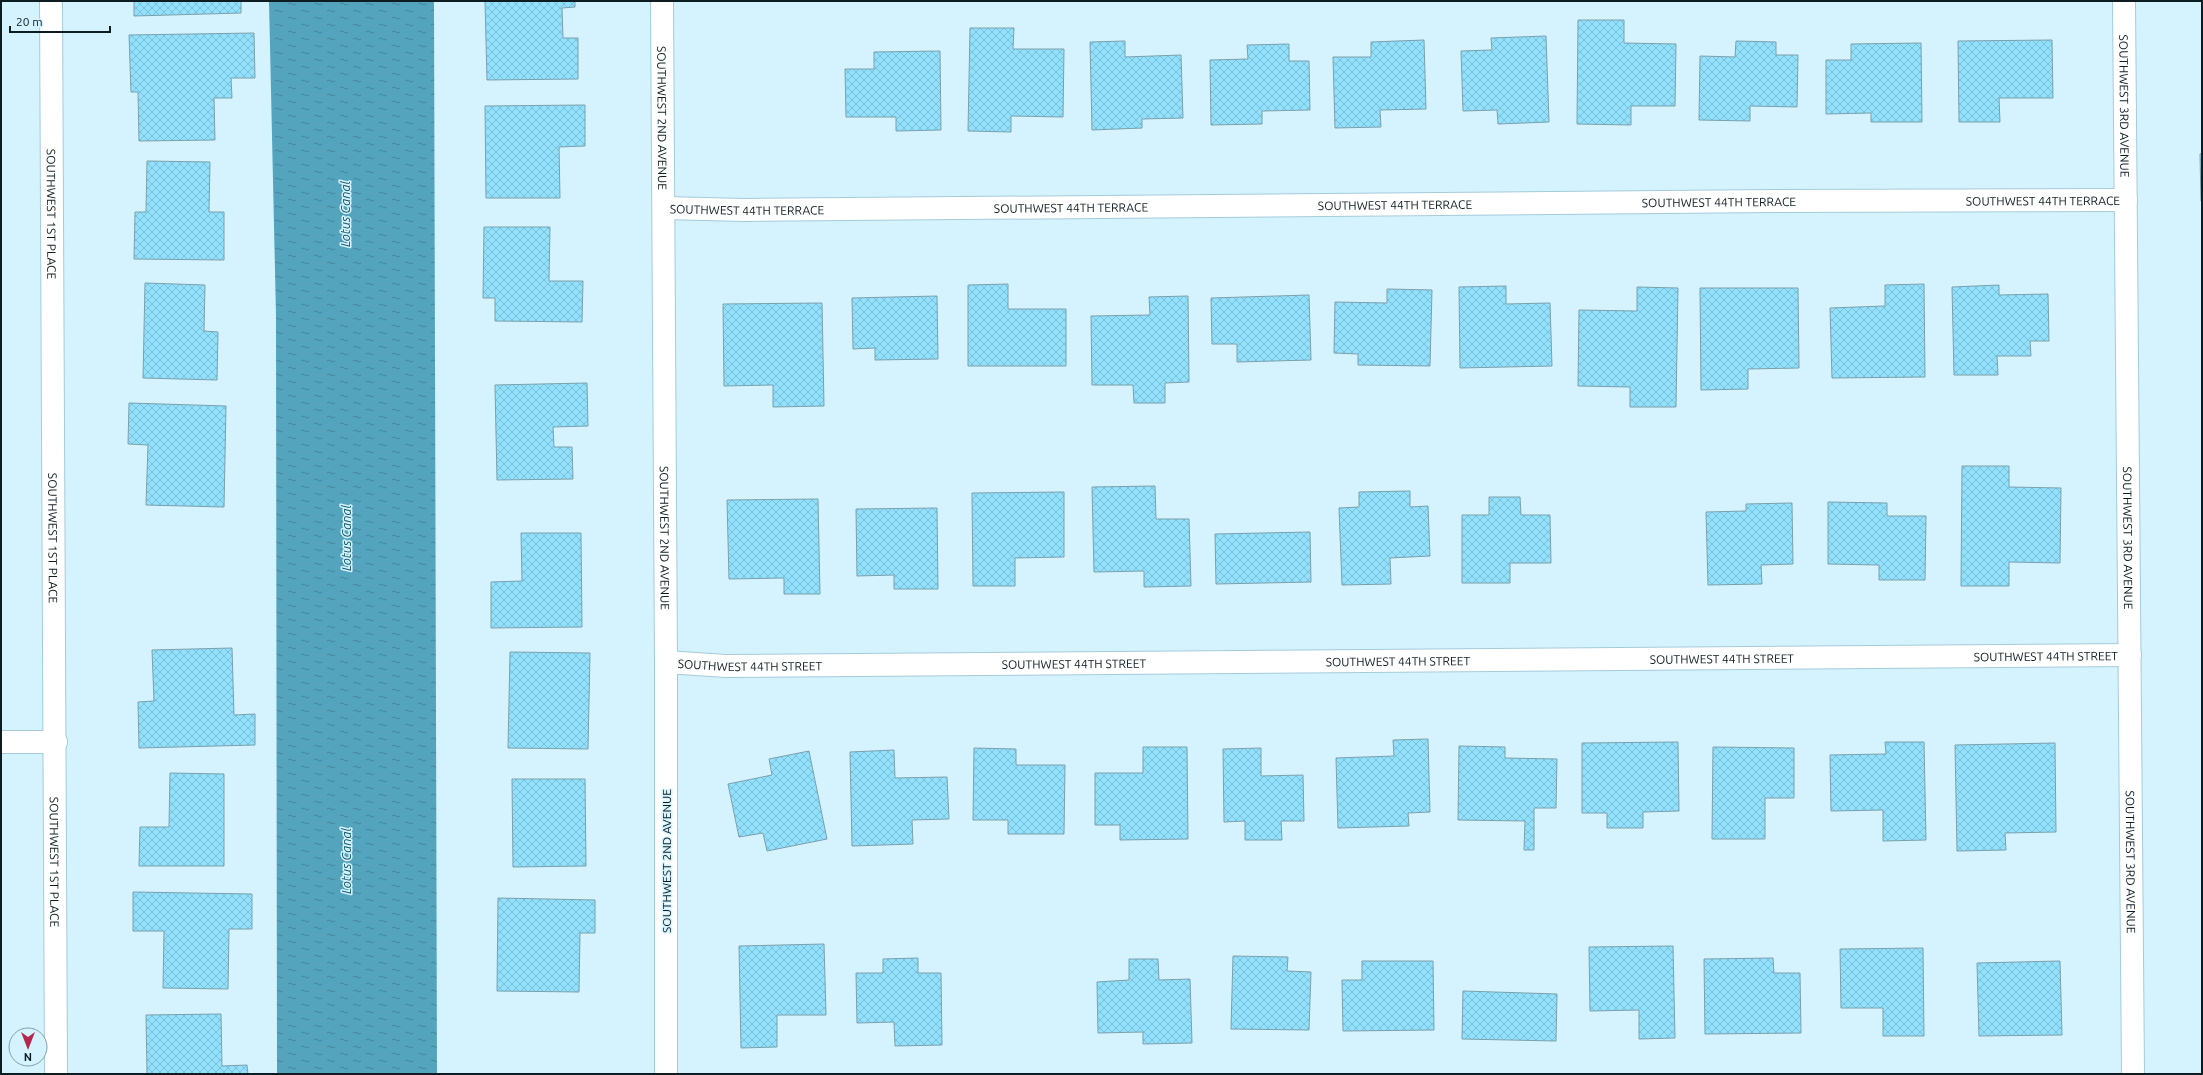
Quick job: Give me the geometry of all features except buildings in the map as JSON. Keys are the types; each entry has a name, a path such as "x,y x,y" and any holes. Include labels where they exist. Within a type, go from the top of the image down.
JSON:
{"street":[{"name":"SOUTHWEST 1ST PLACE","path":"51,1 56,742 56,1074"},
{"name":"SOUTHWEST 2ND AVENUE","path":"662,1 666,662 666,1074"},
{"name":"SOUTHWEST 3RD AVENUE","path":"2124,1 2133,1074"},
{"name":"SOUTHWEST 44TH TERRACE","path":"664,208 753,210 1774,201 2126,200"},
{"name":"SOUTHWEST 44TH STREET","path":"666,662 726,666 2130,655"},
{"path":"1,742 56,742"}],"water":[{"name":"Lotus Canal","path":"269,1 434,1 437,1074 277,1074 276,315"}]}
